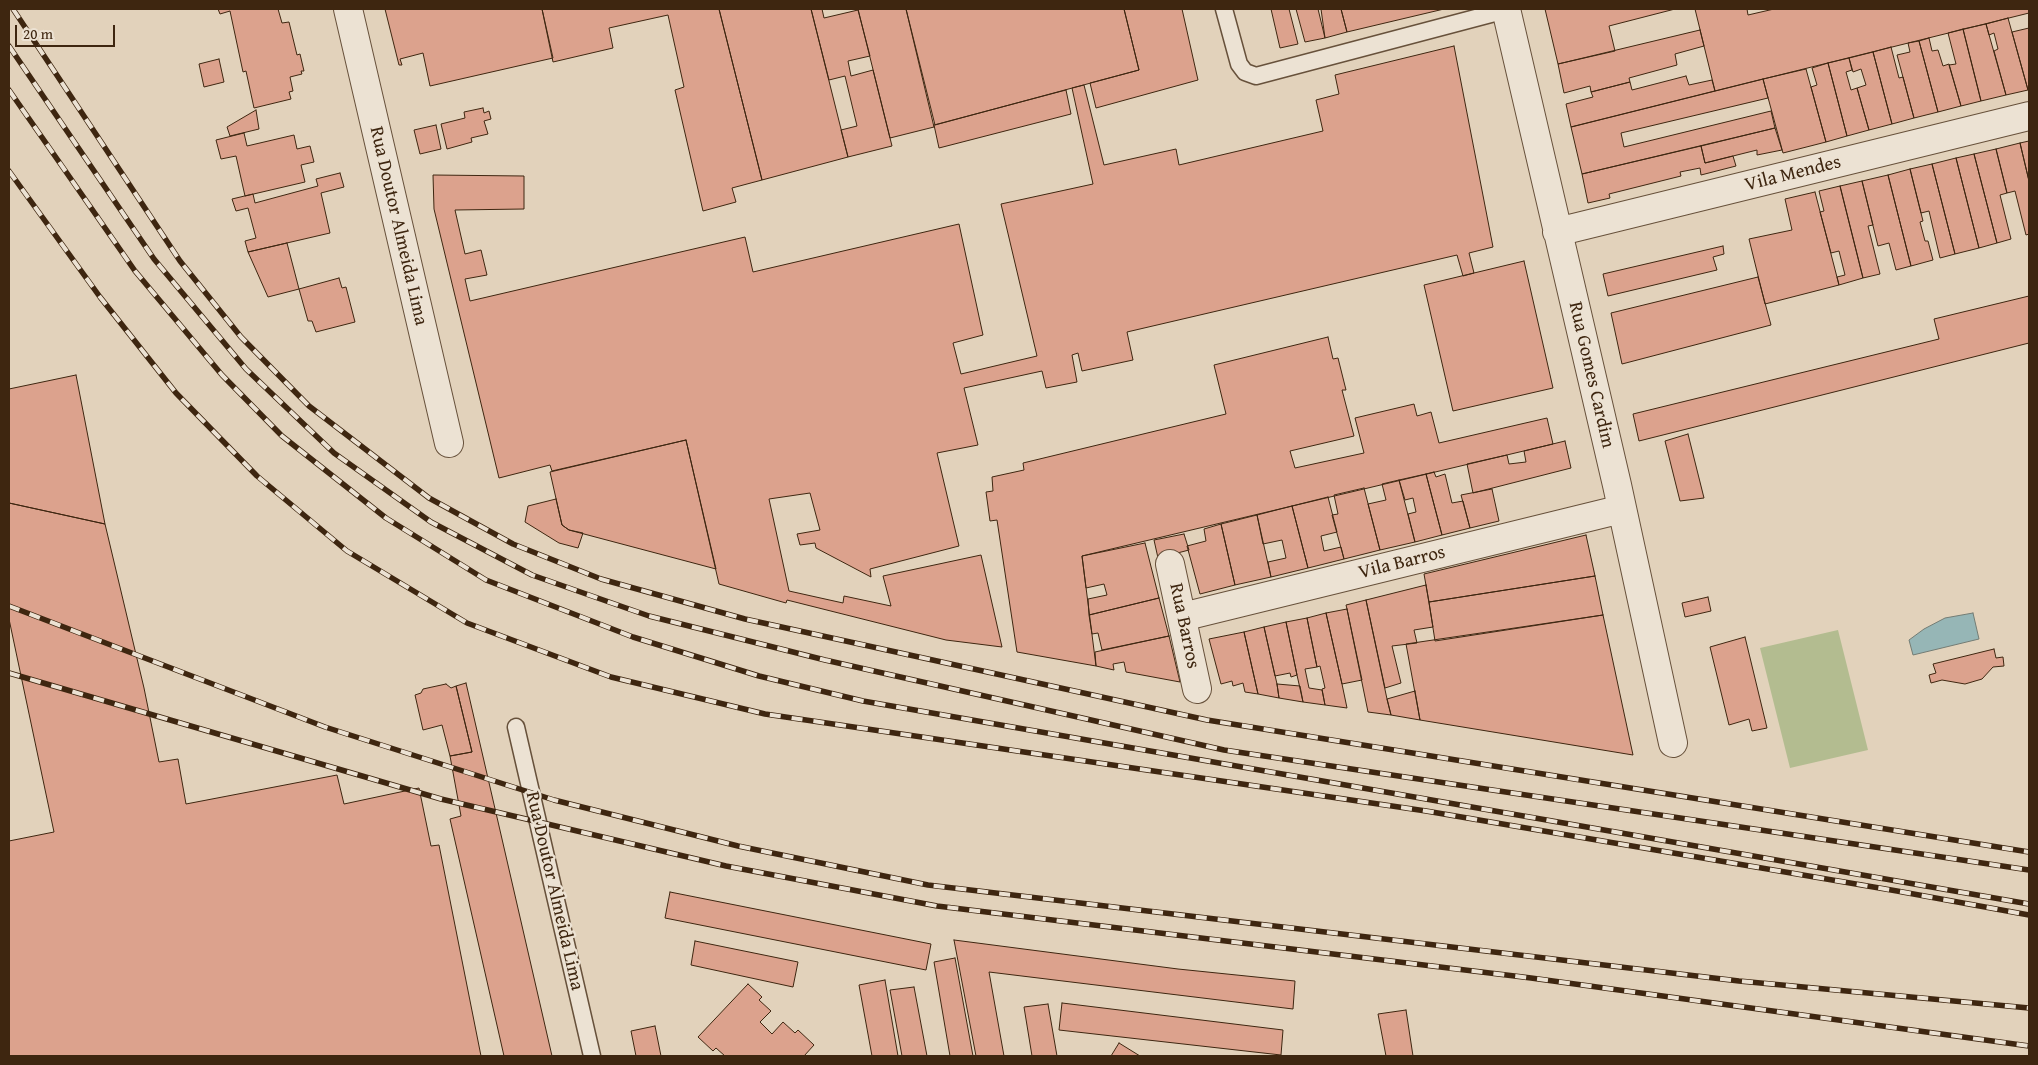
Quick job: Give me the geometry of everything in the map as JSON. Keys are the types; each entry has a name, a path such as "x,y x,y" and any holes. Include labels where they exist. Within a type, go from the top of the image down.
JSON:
{"street":[{"name":"Rua Doutor Almeida Lima","path":"348,9 449,443"},
{"name":"Rua Gomes Cardim","path":"1506,9 1622,509 1673,743"},
{"name":"Vila Mendes","path":"1557,232 2029,116"},
{"name":"Vila Barros","path":"1182,617 1622,509"},
{"name":"Rua Barros","path":"1170,564 1197,689"}],"lane":[{"path":"1224,9 1239,64 1245,72 1256,76 1506,9"},
{"name":"Rua Doutor Almeida Lima","path":"516,727 592,1056"}],"green space":[{"path":"1838,630 1868,750 1790,768 1760,648"}],"water":[{"path":"1973,613 1979,639 1913,655 1909,640 1924,629 1945,618"}],"building":[{"path":"218,9 278,9 282,23 289,22 297,55 300,54 304,71 301,71 302,74 290,77 293,91 289,92 291,99 254,108 246,71 243,72 230,11 220,14"},
{"path":"385,9 542,9 553,58 430,86 423,53 400,59 402,65 399,65"},
{"path":"542,9 719,9 762,180 732,188 736,202 703,211 675,90 684,87 668,15 609,28 613,48 553,62"},
{"path":"719,9 811,9 848,157 762,180"},
{"path":"811,9 822,9 824,18 858,10 870,56 848,61 851,76 873,70 892,146 848,157 841,130 857,126 845,76 829,80"},
{"path":"858,9 906,9 934,127 890,138"},
{"path":"906,9 1124,9 1139,70 935,125"},
{"path":"1124,9 1182,9 1198,80 1096,108 1090,83 1139,70"},
{"path":"1271,9 1289,9 1298,44 1280,48"},
{"path":"1296,9 1318,9 1325,38 1305,42"},
{"path":"1321,9 1341,9 1347,32 1325,38"},
{"path":"1341,9 1444,9 1347,32"},
{"path":"1545,9 1675,9 1609,26 1615,51 1558,64"},
{"path":"1695,9 1747,9 1748,15 1774,9 2029,9 2029,13 1715,91"},
{"path":"2008,18 2028,90 2006,95 1994,51 1998,49 1994,33 1989,35 1986,24"},
{"path":"1986,24 2006,95 1981,101 1963,29"},
{"path":"2029,28 2029,90 2028,90 2012,32"},
{"path":"1963,29 1981,101 1961,106 1949,65 1956,64 1948,33"},
{"path":"1700,30 1704,46 1675,54 1677,65 1629,78 1630,82 1591,92 1590,86 1564,93 1558,64"},
{"path":"1929,38 1932,51 1938,50 1943,66 1949,64 1961,106 1938,112 1919,41"},
{"path":"1919,41 1938,112 1914,118 1897,55 1910,52 1908,43"},
{"path":"1454,46 1493,247 1469,253 1474,273 1463,276 1457,255 1127,332 1133,360 1082,371 1078,353 1072,355 1077,382 1046,388 1042,371 964,388 978,445 937,453 959,546 870,569 871,577 816,548 815,543 800,545 797,534 820,530 810,493 769,499 789,591 843,603 844,596 891,606 883,576 981,555 1002,647 946,640 787,600 786,603 719,584 686,440 552,471 550,465 499,478 434,209 433,175 524,176 524,209 455,210 465,254 481,250 487,275 465,279 470,301 745,237 753,272 959,224 983,335 953,343 961,374 1037,356 1001,204 1093,184 1072,88 1084,85 1104,165 1176,149 1179,165 1323,131 1316,100 1339,94 1335,75"},
{"path":"1891,47 1899,78 1903,77 1914,118 1892,124 1873,52"},
{"path":"1873,52 1892,124 1869,130 1857,88 1866,85 1861,69 1853,72 1849,58"},
{"path":"1849,58 1852,70 1846,72 1851,90 1857,88 1869,130 1847,136 1828,63"},
{"path":"219,59 224,82 204,87 199,64"},
{"path":"1828,63 1847,136 1826,142 1811,87 1817,85 1812,68"},
{"path":"1806,69 1826,142 1783,153 1763,79"},
{"path":"1686,76 1689,85 1712,80 1715,91 1571,127 1566,104 1593,97 1591,92 1630,82 1632,90"},
{"path":"1763,79 1768,98 1621,133 1624,147 1771,111 1775,128 1582,174 1571,127"},
{"path":"1066,90 1071,114 939,148 934,125"},
{"path":"483,108 484,113 489,111 491,119 484,121 488,134 471,138 472,142 447,149 441,124 465,118 464,112"},
{"path":"256,110 259,129 230,136 227,127"},
{"path":"436,125 441,149 420,154 414,130"},
{"path":"1775,128 1782,150 1757,155 1757,150 1705,163 1701,146"},
{"path":"244,133 247,146 294,135 297,149 310,146 314,162 301,165 305,182 245,196 236,156 221,159 216,140"},
{"path":"2029,141 2029,181 2020,143"},
{"path":"2020,143 2029,181 2029,234 2026,235 2015,191 2007,193 1996,149"},
{"path":"1701,146 1705,163 1733,156 1736,166 1701,175 1700,168 1680,172 1681,176 1609,194 1610,198 1588,203 1582,174"},
{"path":"1996,149 2007,193 2000,195 2011,239 1997,243 1974,154"},
{"path":"1974,154 1997,243 1979,248 1956,158"},
{"path":"1956,158 1979,248 1955,254 1932,164"},
{"path":"1932,164 1955,254 1940,258 1929,211 1921,213 1910,169"},
{"path":"1910,169 1923,221 1920,222 1933,260 1911,266 1888,175"},
{"path":"340,173 344,187 321,193 330,233 248,252 245,241 256,238 248,208 236,211 232,199 253,194 255,203 318,186 316,179"},
{"path":"1888,175 1911,266 1896,270 1889,243 1878,246 1862,181"},
{"path":"1862,181 1873,225 1868,226 1880,274 1863,278 1840,186"},
{"path":"1840,186 1863,278 1839,285 1837,277 1845,275 1839,251 1831,253 1820,212 1824,211 1819,191"},
{"path":"1815,192 1839,285 1765,304 1749,239 1792,230 1785,199"},
{"path":"287,243 299,289 268,297 248,252"},
{"path":"1723,246 1724,254 1713,257 1717,270 1608,296 1603,274"},
{"path":"1524,261 1553,388 1453,411 1424,285"},
{"path":"1758,277 1771,325 1622,364 1611,313"},
{"path":"339,278 342,288 346,287 355,322 316,332 312,321 308,321 299,289"},
{"path":"2029,296 2029,343 1639,441 1633,414 1939,339 1934,319"},
{"path":"1328,337 1333,359 1338,358 1346,390 1342,390 1354,436 1290,451 1295,468 1364,453 1355,418 1414,404 1417,416 1431,412 1439,443 1547,418 1553,444 1082,556 1096,666 1017,652 997,520 990,521 986,492 993,491 992,477 1024,470 1023,463 1226,414 1214,365"},
{"path":"76,375 105,524 9,503 9,389"},
{"path":"1688,434 1704,498 1680,501 1665,441"},
{"path":"686,440 716,569 569,530 562,525 550,472"},
{"path":"1565,441 1571,468 1473,493 1467,464 1507,455 1509,464 1526,462 1524,451"},
{"path":"1434,472 1436,477 1445,474 1452,503 1463,501 1470,528 1442,535 1426,474"},
{"path":"1426,474 1442,535 1415,542 1408,514 1416,512 1413,498 1405,500 1399,480"},
{"path":"1399,480 1415,542 1380,550 1368,504 1386,500 1382,484"},
{"path":"1364,488 1380,550 1344,559 1332,515 1338,514 1334,495"},
{"path":"1492,489 1499,521 1470,528 1461,495"},
{"path":"1328,497 1337,532 1321,536 1324,551 1341,547 1344,559 1308,568 1292,506"},
{"path":"556,499 562,525 569,530 583,533 578,548 559,543 525,522 528,506"},
{"path":"9,503 105,524 144,688 159,762 178,759 186,804 337,775 344,804 419,788 431,846 439,845 481,1056 9,1056 9,841 54,832 9,619"},
{"path":"1292,506 1308,568 1271,577 1268,562 1286,558 1282,540 1263,544 1257,515"},
{"path":"1257,515 1271,577 1235,585 1221,524"},
{"path":"1221,524 1235,585 1200,594 1187,546 1206,541 1204,529"},
{"path":"1184,534 1189,550 1158,558 1154,540"},
{"path":"1586,535 1595,576 1429,602 1424,574"},
{"path":"1145,543 1159,598 1089,615 1088,599 1107,595 1104,584 1086,588 1082,556"},
{"path":"1595,576 1603,615 1435,641 1429,602"},
{"path":"1426,585 1433,627 1414,630 1417,643 1392,646 1401,683 1385,688 1366,600"},
{"path":"1708,597 1711,611 1685,617 1682,603"},
{"path":"1159,598 1169,636 1102,650 1098,633 1092,634 1089,615"},
{"path":"1366,600 1391,715 1368,712 1346,605"},
{"path":"1347,609 1362,680 1342,684 1326,613"},
{"path":"1326,613 1347,708 1325,705 1322,689 1325,688 1320,666 1317,667 1307,618"},
{"path":"1603,615 1633,755 1420,720 1406,644"},
{"path":"1307,618 1317,667 1305,669 1309,688 1322,690 1325,705 1303,702 1286,622"},
{"path":"1286,622 1297,675 1291,677 1290,673 1275,676 1264,627"},
{"path":"1264,627 1279,698 1258,694 1244,632"},
{"path":"1244,632 1258,694 1245,692 1243,683 1233,686 1232,681 1221,684 1209,639"},
{"path":"1169,636 1180,682 1126,672 1124,662 1113,664 1114,670 1096,666 1095,652"},
{"path":"1745,637 1767,728 1752,731 1749,719 1729,725 1710,647"},
{"path":"1994,649 1996,658 2003,657 2004,666 1993,667 1982,679 1965,684 1942,680 1931,683 1929,675 1936,673 1933,664"},
{"path":"466,683 552,1056 504,1056 450,819 461,816 450,756 472,752 456,686"},
{"path":"446,684 451,688 456,686 472,752 450,756 442,725 423,730 415,695 421,693 423,689"},
{"path":"1277,684 1300,686 1303,702 1279,698"},
{"path":"1415,691 1420,720 1391,715 1387,699"},
{"path":"670,892 931,944 926,970 665,918"},
{"path":"954,940 1178,969 1295,981 1293,1009 989,972 1004,1056 976,1056"},
{"path":"695,941 798,962 793,987 691,965"},
{"path":"955,958 973,1056 950,1056 934,962"},
{"path":"885,980 898,1056 872,1056 859,985"},
{"path":"748,984 762,997 759,1000 771,1011 760,1022 772,1034 783,1022 795,1033 798,1030 814,1045 804,1056 725,1056 716,1048 713,1051 698,1037"},
{"path":"914,987 927,1056 902,1056 890,990"},
{"path":"1062,1003 1283,1030 1281,1055 1059,1030"},
{"path":"1048,1004 1057,1056 1032,1056 1024,1007"},
{"path":"1406,1010 1413,1056 1386,1056 1378,1014"},
{"path":"655,1026 661,1056 636,1056 631,1031"},
{"path":"1119,1043 1140,1056 1111,1056"}],"railway":[{"path":"13,9 180,261 241,337 309,406 429,498 513,544 601,579 745,619 1207,720 2029,852"},
{"path":"9,46 154,259 246,369 334,453 431,522 532,575 649,616 825,660 1224,750 2029,870"},
{"path":"9,90 135,271 222,375 282,436 386,518 486,580 633,637 759,676 863,701 2029,904"},
{"path":"9,171 100,297 176,393 257,476 347,551 467,623 611,677 765,714 1426,811 2029,915"},
{"path":"9,606 325,727 554,800 738,846 928,885 1739,981 2029,1008"},
{"path":"9,673 441,799 726,866 937,906 1531,978 2029,1046"}]}
